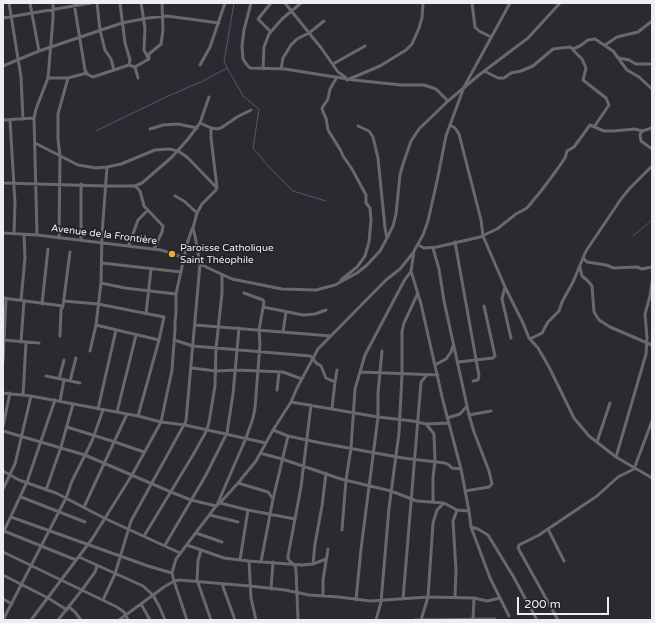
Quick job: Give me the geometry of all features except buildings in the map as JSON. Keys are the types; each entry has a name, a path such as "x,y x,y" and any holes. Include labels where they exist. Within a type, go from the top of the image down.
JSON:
{"street":[{"path":"9,3 21,76 23,119"},
{"path":"30,3 39,51"},
{"path":"37,235 34,118 36,108 48,78 53,3"},
{"path":"3,18 74,4 91,3"},
{"path":"97,3 100,30 105,50 111,59 114,70"},
{"path":"120,3 125,43 130,60 129,65"},
{"path":"141,3 144,28 144,50 149,59"},
{"path":"135,68 149,59 149,54 161,44 163,30 162,3"},
{"path":"200,64 210,47 225,3"},
{"path":"251,3 242,40 243,59 250,68 281,69 336,78 401,85 424,85 436,89 448,101"},
{"path":"270,31 258,19 271,3"},
{"path":"284,3 338,72 346,79"},
{"path":"263,69 264,46 270,31 301,3"},
{"path":"346,79 380,66 406,50 412,44 419,28 422,18 423,3"},
{"path":"472,3 475,27 479,31 491,37"},
{"name":"Avenue de la Frontière","path":"3,233 102,242 169,252 185,257 222,275 244,282 288,290 316,290 335,285 357,273 367,265 376,255 392,229 396,214 400,175 403,164 411,141 425,123 464,87 528,38 560,3"},
{"path":"74,4 79,36 87,72 90,76 92,77 129,65 135,68 138,78"},
{"path":"187,620 172,573 176,559 218,505 256,461 272,430 291,402 318,350 381,284 400,269 418,245 428,221 444,145 464,87 509,4"},
{"path":"3,66 79,36 122,22 163,17 219,23"},
{"path":"281,69 283,58 291,45 324,21"},
{"path":"605,45 617,37 638,32 652,21"},
{"path":"573,50 591,39 595,39 613,51 627,70 639,77 652,89"},
{"path":"333,64 365,46"},
{"path":"484,71 495,77 504,78 511,73 533,66 553,49 570,48 582,60 586,68 583,80 606,98 609,105 594,127"},
{"path":"619,58 629,60 636,64 651,63"},
{"path":"48,78 68,78 87,72"},
{"path":"59,238 60,157 58,114 68,78"},
{"path":"335,285 357,267 364,256 369,242 371,220 370,208 366,203 366,195 328,130 326,118 322,108 328,99 330,89 336,78"},
{"path":"3,182 135,186 142,183 178,151 200,123 209,97"},
{"path":"200,123 211,128 220,128 251,110"},
{"path":"3,120 34,118"},
{"path":"10,120 14,182 14,234"},
{"path":"150,129 163,125 178,124 197,128"},
{"path":"418,245 424,248 432,248 477,238 497,229 530,205 563,160 567,151 576,146 590,124 604,131 635,129 642,131 652,128"},
{"path":"358,126 369,131 373,137 378,158 387,238"},
{"path":"450,126 455,128 459,134 481,220 483,236 530,339 538,348 549,367 574,418 589,436 616,458 652,478"},
{"path":"32,620 88,544 132,474 161,422 172,370 176,294 181,272 197,213 202,204 217,188 211,128"},
{"path":"642,131 640,135 641,141 652,149"},
{"path":"35,143 60,157 86,167 107,167 121,164 155,150 166,148 178,151 187,157 217,188"},
{"path":"530,339 542,333 548,322 559,311 562,302 580,268 586,251 614,208 630,188 652,166"},
{"path":"90,351 96,325 101,283 107,167"},
{"path":"80,184 80,240"},
{"path":"135,186 140,191 144,206 164,228 154,249"},
{"path":"175,196 181,199 197,213"},
{"path":"129,246 138,220 148,210"},
{"path":"103,600 115,574 126,540 127,529 185,425 188,413 200,264 193,228"},
{"path":"21,342 25,258 24,235"},
{"path":"455,242 479,378 478,380 473,381"},
{"path":"432,248 439,269 469,415 489,471 492,484 488,487 465,491"},
{"path":"42,304 48,249"},
{"path":"414,251 411,271 418,293 447,418 461,469 471,527 490,578 509,616"},
{"path":"60,336 61,310 64,301 70,252"},
{"path":"583,258 587,262 614,268 638,267 642,269 652,267"},
{"path":"102,263 181,272"},
{"path":"580,268 582,276 592,286 594,312 599,320 610,327 652,345"},
{"path":"146,314 151,269"},
{"path":"342,530 346,480 352,448 355,390 365,355 404,281 411,271"},
{"path":"144,536 207,430 216,371 216,349 222,275"},
{"path":"616,458 643,366 647,344 646,314 652,282"},
{"path":"101,283 176,294"},
{"path":"505,287 502,299 511,338"},
{"path":"218,505 246,438 255,408 259,330 263,300 244,293"},
{"path":"376,620 381,601 391,491 396,457 402,374 403,328 418,293"},
{"path":"3,362 4,298 63,306"},
{"path":"64,301 98,304 164,317 138,416"},
{"path":"458,362 493,358 495,356 484,306"},
{"path":"263,307 311,315 326,310"},
{"path":"283,332 286,312"},
{"path":"96,325 159,340"},
{"path":"195,325 331,336"},
{"path":"165,546 206,475 227,434 236,370 239,328"},
{"path":"98,409 116,330"},
{"path":"117,412 136,335"},
{"path":"3,340 39,343"},
{"path":"174,340 193,346 216,349 304,355 313,358 316,364 322,367 326,378 335,382"},
{"path":"23,395 26,343"},
{"path":"435,365 446,359 454,344"},
{"path":"356,600 368,486 378,417 382,351"},
{"path":"70,381 76,358"},
{"path":"59,379 64,360"},
{"path":"192,368 216,371 236,370 279,373 288,374 302,379"},
{"path":"332,408 337,370"},
{"path":"361,372 438,376"},
{"path":"277,390 279,373"},
{"path":"46,376 80,383"},
{"path":"404,599 421,382 426,376"},
{"path":"60,401 64,380"},
{"path":"3,393 55,400 266,442"},
{"path":"3,426 10,393"},
{"path":"3,489 15,464 31,396"},
{"path":"55,400 28,482 3,532 97,566 139,584 152,595 160,608 164,620"},
{"path":"291,402 426,424 449,424"},
{"path":"597,442 610,403"},
{"path":"46,490 61,447 73,404"},
{"path":"298,620 296,570 288,559 288,556 304,466 311,405"},
{"path":"447,418 460,414 467,406"},
{"path":"3,620 66,498 72,481 94,435 103,410"},
{"path":"469,415 491,411"},
{"path":"84,507 127,414"},
{"path":"558,620 518,548 519,545 548,529 597,496 618,477 634,469 652,421"},
{"path":"426,424 434,434 435,461 432,502"},
{"path":"67,426 144,452"},
{"path":"272,430 288,436 307,440 396,457 435,461 447,464 452,468 461,469"},
{"path":"3,431 85,454 191,500 295,518"},
{"path":"261,562 273,499 288,436"},
{"path":"260,453 282,458 346,480 391,491 422,502 444,503 457,510 469,511"},
{"path":"3,471 66,498 104,518 180,553"},
{"path":"313,564 326,473"},
{"path":"238,483 268,492 273,499"},
{"path":"21,497 85,522"},
{"path":"421,620 428,597 433,523 437,510 444,503"},
{"path":"240,560 248,510"},
{"path":"455,597 456,570 453,521 457,510"},
{"path":"210,515 238,522"},
{"path":"11,517 172,573"},
{"path":"471,527 488,535 537,620"},
{"path":"548,529 564,562"},
{"path":"196,533 222,542"},
{"path":"187,545 224,558 249,561 302,565 313,564 326,559"},
{"path":"323,596 323,580 328,549"},
{"path":"201,550 198,561 197,580 199,582 211,620"},
{"path":"3,552 121,609 128,620"},
{"path":"249,561 251,598 256,620"},
{"path":"272,589 273,562"},
{"path":"58,620 95,572 97,566"},
{"path":"3,575 75,612 81,620"},
{"path":"120,620 152,595 174,581 188,580 250,586 356,600 381,601 428,597 455,597 474,598 487,601 500,598"},
{"path":"222,584 235,620"},
{"path":"473,619 474,598"},
{"path":"3,600 12,604"},
{"path":"141,604 150,620"},
{"path":"415,620 495,620"}],"waterway":[{"path":"234,3 224,62 243,96 259,109 253,148 293,191 326,201"},
{"path":"96,131 203,81 227,68"},
{"path":"633,236 652,220"}],"place":[{"name":"Paroisse Catholique Saint Théophile","path":"172,254"}]}
